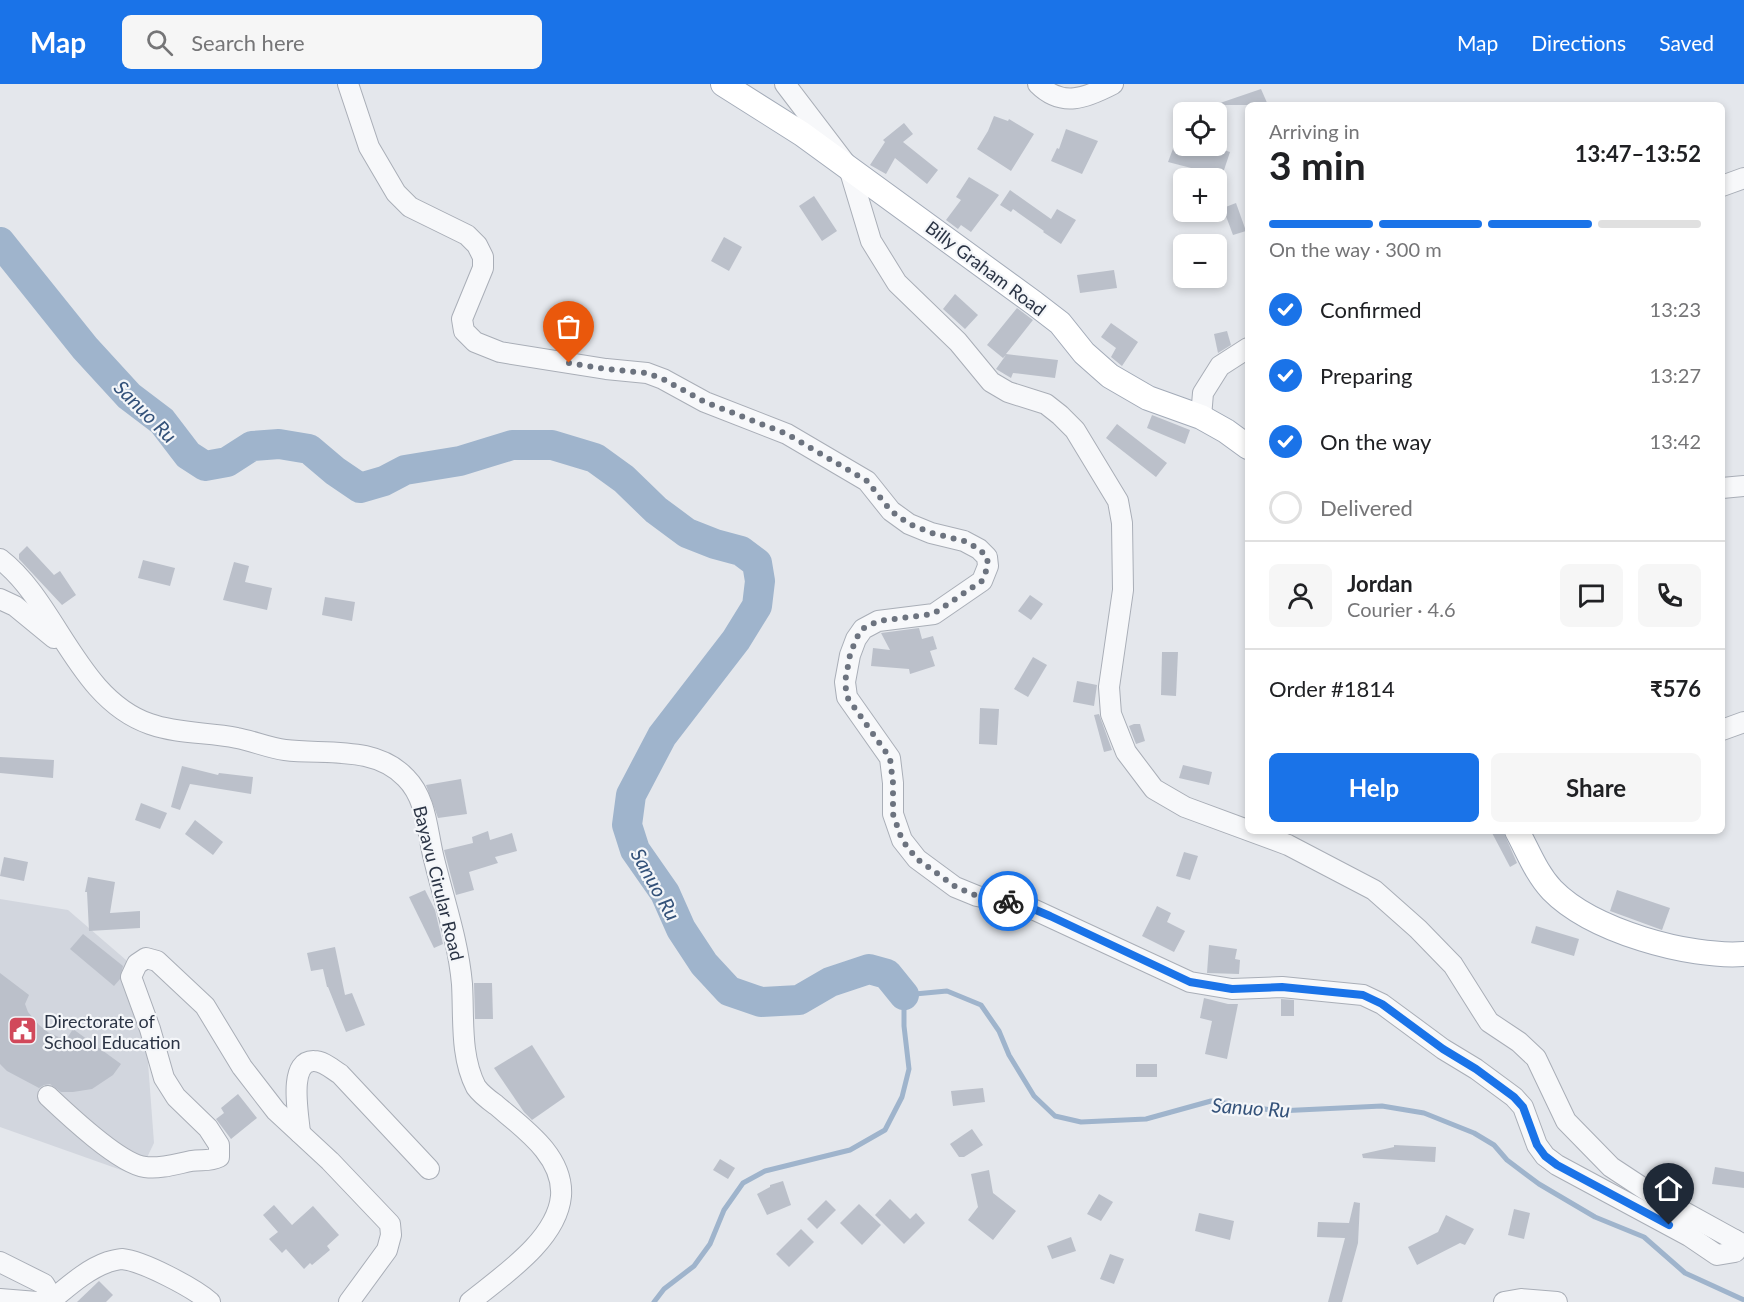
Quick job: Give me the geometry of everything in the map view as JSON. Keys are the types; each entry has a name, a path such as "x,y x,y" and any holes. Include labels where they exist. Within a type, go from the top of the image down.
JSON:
{"main road":[{"name":"Billy Graham Road","path":"723,84 758,104 849,168 1060,323 1084,353 1110,376 1148,398 1201,417 1245,445"},
{"path":"1519,834 1537,870 1552,890 1572,906 1587,914 1628,934 1658,943 1726,955 1744,954"}],"street":[{"path":"348,84 369,147 396,193 410,207 467,235 477,245 483,257 483,268 462,319 464,331 475,342 500,352 606,369 647,373 663,379 705,402 787,434 867,481 891,511 909,524 932,533 964,541 979,549 987,557 988,566 982,581 933,614 878,621 862,629 850,655 845,682 847,697 890,758 893,814 902,840 917,859 956,887 977,896 1024,905 1190,982 1232,989 1282,987 1363,995 1382,1004 1514,1097 1523,1107 1537,1145 1545,1156 1557,1165 1669,1225 1717,1255 1735,1252 1739,1243 1654,1196 1611,1167 1566,1121 1536,1058 1519,1042 1489,1022 1446,957 1392,905 1374,890 1288,845 1258,834"},
{"path":"785,84 849,168 871,241 897,283 958,342 991,382 1008,392 1046,404 1075,430 1094,459 1118,501 1122,523 1123,590 1109,687 1111,714 1126,752 1154,789 1185,807 1245,829"},
{"path":"1038,84 1046,92 1059,98 1074,98 1096,93 1113,84"},
{"path":"1725,185 1744,178"},
{"path":"1201,417 1203,393 1220,366 1245,350"},
{"path":"1725,488 1744,486"},
{"name":"Bayavu Cirular Road","path":"0,559 31,591 69,650 109,699 130,716 151,725 239,738 283,750 334,752 379,760 405,776 415,789 424,809 455,938 462,983 464,1041 470,1074 478,1090 518,1124 546,1152 558,1174 561,1194 557,1216 545,1237 470,1302"},
{"path":"0,600 15,606 69,650"},
{"path":"1725,729 1744,722"},
{"path":"48,1096 77,1124 111,1149 143,1167 171,1166 194,1160 211,1161 219,1157 219,1145 208,1128 176,1097 164,1078 150,1029 131,977 137,964 146,958 157,961 206,1006 242,1067 276,1111 330,1161 390,1224 391,1235 387,1250 349,1302"},
{"path":"300,1133 297,1079 299,1070 305,1063 314,1061 323,1063 340,1074 429,1169"},
{"path":"0,1299 49,1300 88,1272 109,1262 122,1259 147,1267 172,1279 210,1302"},
{"path":"0,1262 44,1284 49,1300"},
{"path":"1504,1302 1521,1299 1557,1302"}],"shaded area":[{"path":"0,899 68,910 126,960 147,1049 154,1143 138,1176 0,1127"}],"building":[{"path":"1261,89 1267,102 1245,102 1245,105 1227,105 1227,102 1223,102"},
{"path":"994,116 1008,121 1009,119 1034,134 1011,171 977,149"},
{"path":"904,123 913,134 903,142 938,170 927,184 895,158 886,174 870,165 885,142 883,140"},
{"path":"1066,129 1098,141 1082,174 1051,161 1057,148 1059,149"},
{"path":"1173,149 1173,156 1227,156 1227,151 1230,152 1225,168 1191,168 1168,162"},
{"path":"969,177 999,195 971,232 961,225 958,229 946,220 961,200 956,197"},
{"path":"1010,190 1051,219 1057,209 1076,220 1061,244 1013,209 1011,212 1000,205"},
{"path":"814,196 837,231 822,241 799,206"},
{"path":"1236,203 1245,231 1233,235 1227,219 1227,206"},
{"path":"724,237 742,247 729,271 711,261"},
{"path":"1114,270 1117,288 1080,293 1077,275"},
{"path":"955,294 978,315 965,329 943,309"},
{"path":"1017,308 1033,320 1006,354 1058,360 1055,378 1013,373 1011,378 996,369 1006,355 1003,358 987,345"},
{"path":"1111,323 1138,342 1122,366 1111,357 1116,348 1101,337"},
{"path":"1227,331 1231,345 1218,353 1214,334"},
{"path":"1152,415 1190,430 1185,444 1147,428"},
{"path":"1117,424 1167,463 1156,477 1106,438"},
{"path":"27,546 54,575 60,571 76,595 62,605 19,559 19,554"},
{"path":"143,560 175,568 170,586 138,578"},
{"path":"234,562 249,566 245,582 272,588 267,610 223,600"},
{"path":"1030,595 1043,604 1031,620 1018,611"},
{"path":"325,597 355,602 352,621 322,615"},
{"path":"919,628 922,639 933,636 937,649 930,651 935,666 910,674 909,669 871,666 873,648 890,650 881,633"},
{"path":"1162,652 1178,652 1176,696 1161,695"},
{"path":"1033,657 1047,665 1028,697 1014,689"},
{"path":"1077,681 1097,685 1094,706 1073,702"},
{"path":"980,708 999,709 997,745 979,744"},
{"path":"1099,714 1112,750 1104,752 1094,715"},
{"path":"1140,724 1145,741 1136,744 1129,726"},
{"path":"0,757 54,760 53,778 0,773"},
{"path":"1183,765 1212,772 1209,785 1179,778"},
{"path":"182,766 218,775 219,773 253,777 251,794 190,784 180,810 171,807"},
{"path":"461,779 467,814 438,818 426,785"},
{"path":"141,803 167,813 160,829 135,820"},
{"path":"195,820 223,842 213,855 185,834"},
{"path":"488,831 490,840 512,833 517,851 495,857 498,863 469,872 474,890 456,895 444,850 473,843 472,837"},
{"path":"1493,834 1504,834 1517,863 1510,867"},
{"path":"1184,852 1198,856 1190,880 1176,876"},
{"path":"4,857 28,862 24,881 0,876"},
{"path":"88,877 115,882 110,913 140,911 140,928 89,931 87,892 85,892"},
{"path":"425,890 435,910 443,944 434,948 409,897"},
{"path":"1617,890 1670,908 1662,930 1610,911"},
{"path":"1157,906 1171,913 1167,922 1185,931 1174,952 1142,936"},
{"path":"1536,926 1579,939 1574,956 1531,943"},
{"path":"83,934 123,966 120,979 114,986 70,949"},
{"path":"1209,945 1237,949 1235,959 1240,960 1239,974 1207,973"},
{"path":"335,947 345,995 352,993 365,1025 346,1032 327,987 323,969 311,971 307,953"},
{"name":"Directorate of School Education","path":"0,973 29,995 25,1004 28,1012 49,1033 66,1040 73,1029 121,1064 113,1075 92,1089 61,1092 50,1084 39,1088 7,1071 0,1064"},
{"path":"474,983 492,983 493,1019 475,1019"},
{"path":"1204,998 1238,1004 1227,1059 1205,1054 1212,1021 1200,1018"},
{"path":"1281,999 1294,1000 1294,1016 1281,1016"},
{"path":"532,1045 565,1097 532,1120 494,1068"},
{"path":"1136,1064 1157,1064 1157,1077 1136,1077"},
{"path":"983,1088 985,1102 953,1106 951,1091"},
{"path":"238,1094 257,1118 231,1139 216,1119 224,1113 221,1108"},
{"path":"972,1129 983,1145 964,1157 959,1157 950,1144"},
{"path":"1394,1145 1436,1147 1435,1162 1363,1158 1362,1154 1394,1147"},
{"path":"720,1159 735,1168 728,1179 713,1170"},
{"path":"1715,1167 1744,1172 1744,1188 1712,1184"},
{"path":"989,1170 993,1193 1016,1211 993,1240 968,1220 978,1207 971,1174"},
{"path":"783,1181 791,1205 767,1215 757,1194 770,1185"},
{"path":"1099,1194 1113,1202 1101,1221 1087,1214"},
{"path":"890,1199 910,1219 916,1213 925,1223 904,1244 875,1215"},
{"path":"826,1200 836,1210 817,1229 807,1219"},
{"path":"1354,1202 1360,1203 1358,1243 1342,1302 1328,1302 1345,1238 1317,1237 1318,1222 1349,1223"},
{"path":"859,1204 881,1225 862,1245 840,1223"},
{"path":"274,1205 292,1225 313,1206 339,1235 327,1246 330,1250 304,1269 286,1249 282,1253 269,1239 278,1232 263,1215"},
{"path":"1514,1209 1530,1213 1524,1239 1508,1235"},
{"path":"1199,1213 1234,1221 1230,1240 1195,1231"},
{"path":"1446,1215 1474,1229 1465,1245 1460,1243 1417,1265 1408,1247 1438,1232"},
{"path":"801,1229 814,1242 789,1267 776,1254"},
{"path":"1071,1237 1076,1251 1052,1259 1047,1246"},
{"path":"1110,1254 1124,1259 1114,1284 1100,1279"},
{"path":"99,1281 113,1295 106,1302 77,1302"}],"waterway":[{"name":"Sanuo Ru","path":"0,242 85,348 129,396 162,421 188,455 205,466 227,462 252,446 279,444 309,449 360,488 384,481 405,470 460,461 512,445 552,445 595,458 624,479 656,510 687,533 741,551 757,563 760,581 757,606 736,640 662,736 631,795 627,825 635,850 665,893 681,929 704,964 729,991 761,1002 799,1000 830,982 869,969 887,974 904,995"},
{"name":"Sanuo Ru","path":"654,1302 664,1289 694,1266 710,1244 724,1210 743,1183 765,1171 850,1150 885,1130 902,1097 909,1069 904,1026 904,995 947,991 981,1005 999,1031 1009,1055 1034,1096 1055,1116 1081,1122 1146,1119 1211,1101 1278,1111 1382,1106 1424,1113 1474,1133 1494,1145 1507,1160 1539,1184 1595,1217 1644,1237 1685,1273 1744,1300"}],"way so far":[{"path":"569,363 647,373 705,402 787,434 867,481 891,511 909,524 932,533 964,541 979,549 987,557 988,566 982,581 933,614 878,621 862,629 850,655 845,682 847,697 890,758 893,814 902,840 917,859 956,887 977,896 1008,901"}],"place":[{"name":"Directorate of School Education","path":"23,1031"}],"route":[{"path":"1008,901 1050,916 1190,982 1232,989 1282,987 1341,992 1363,995 1382,1004 1514,1097 1523,1107 1537,1145 1545,1156 1596,1187 1669,1225"}]}
